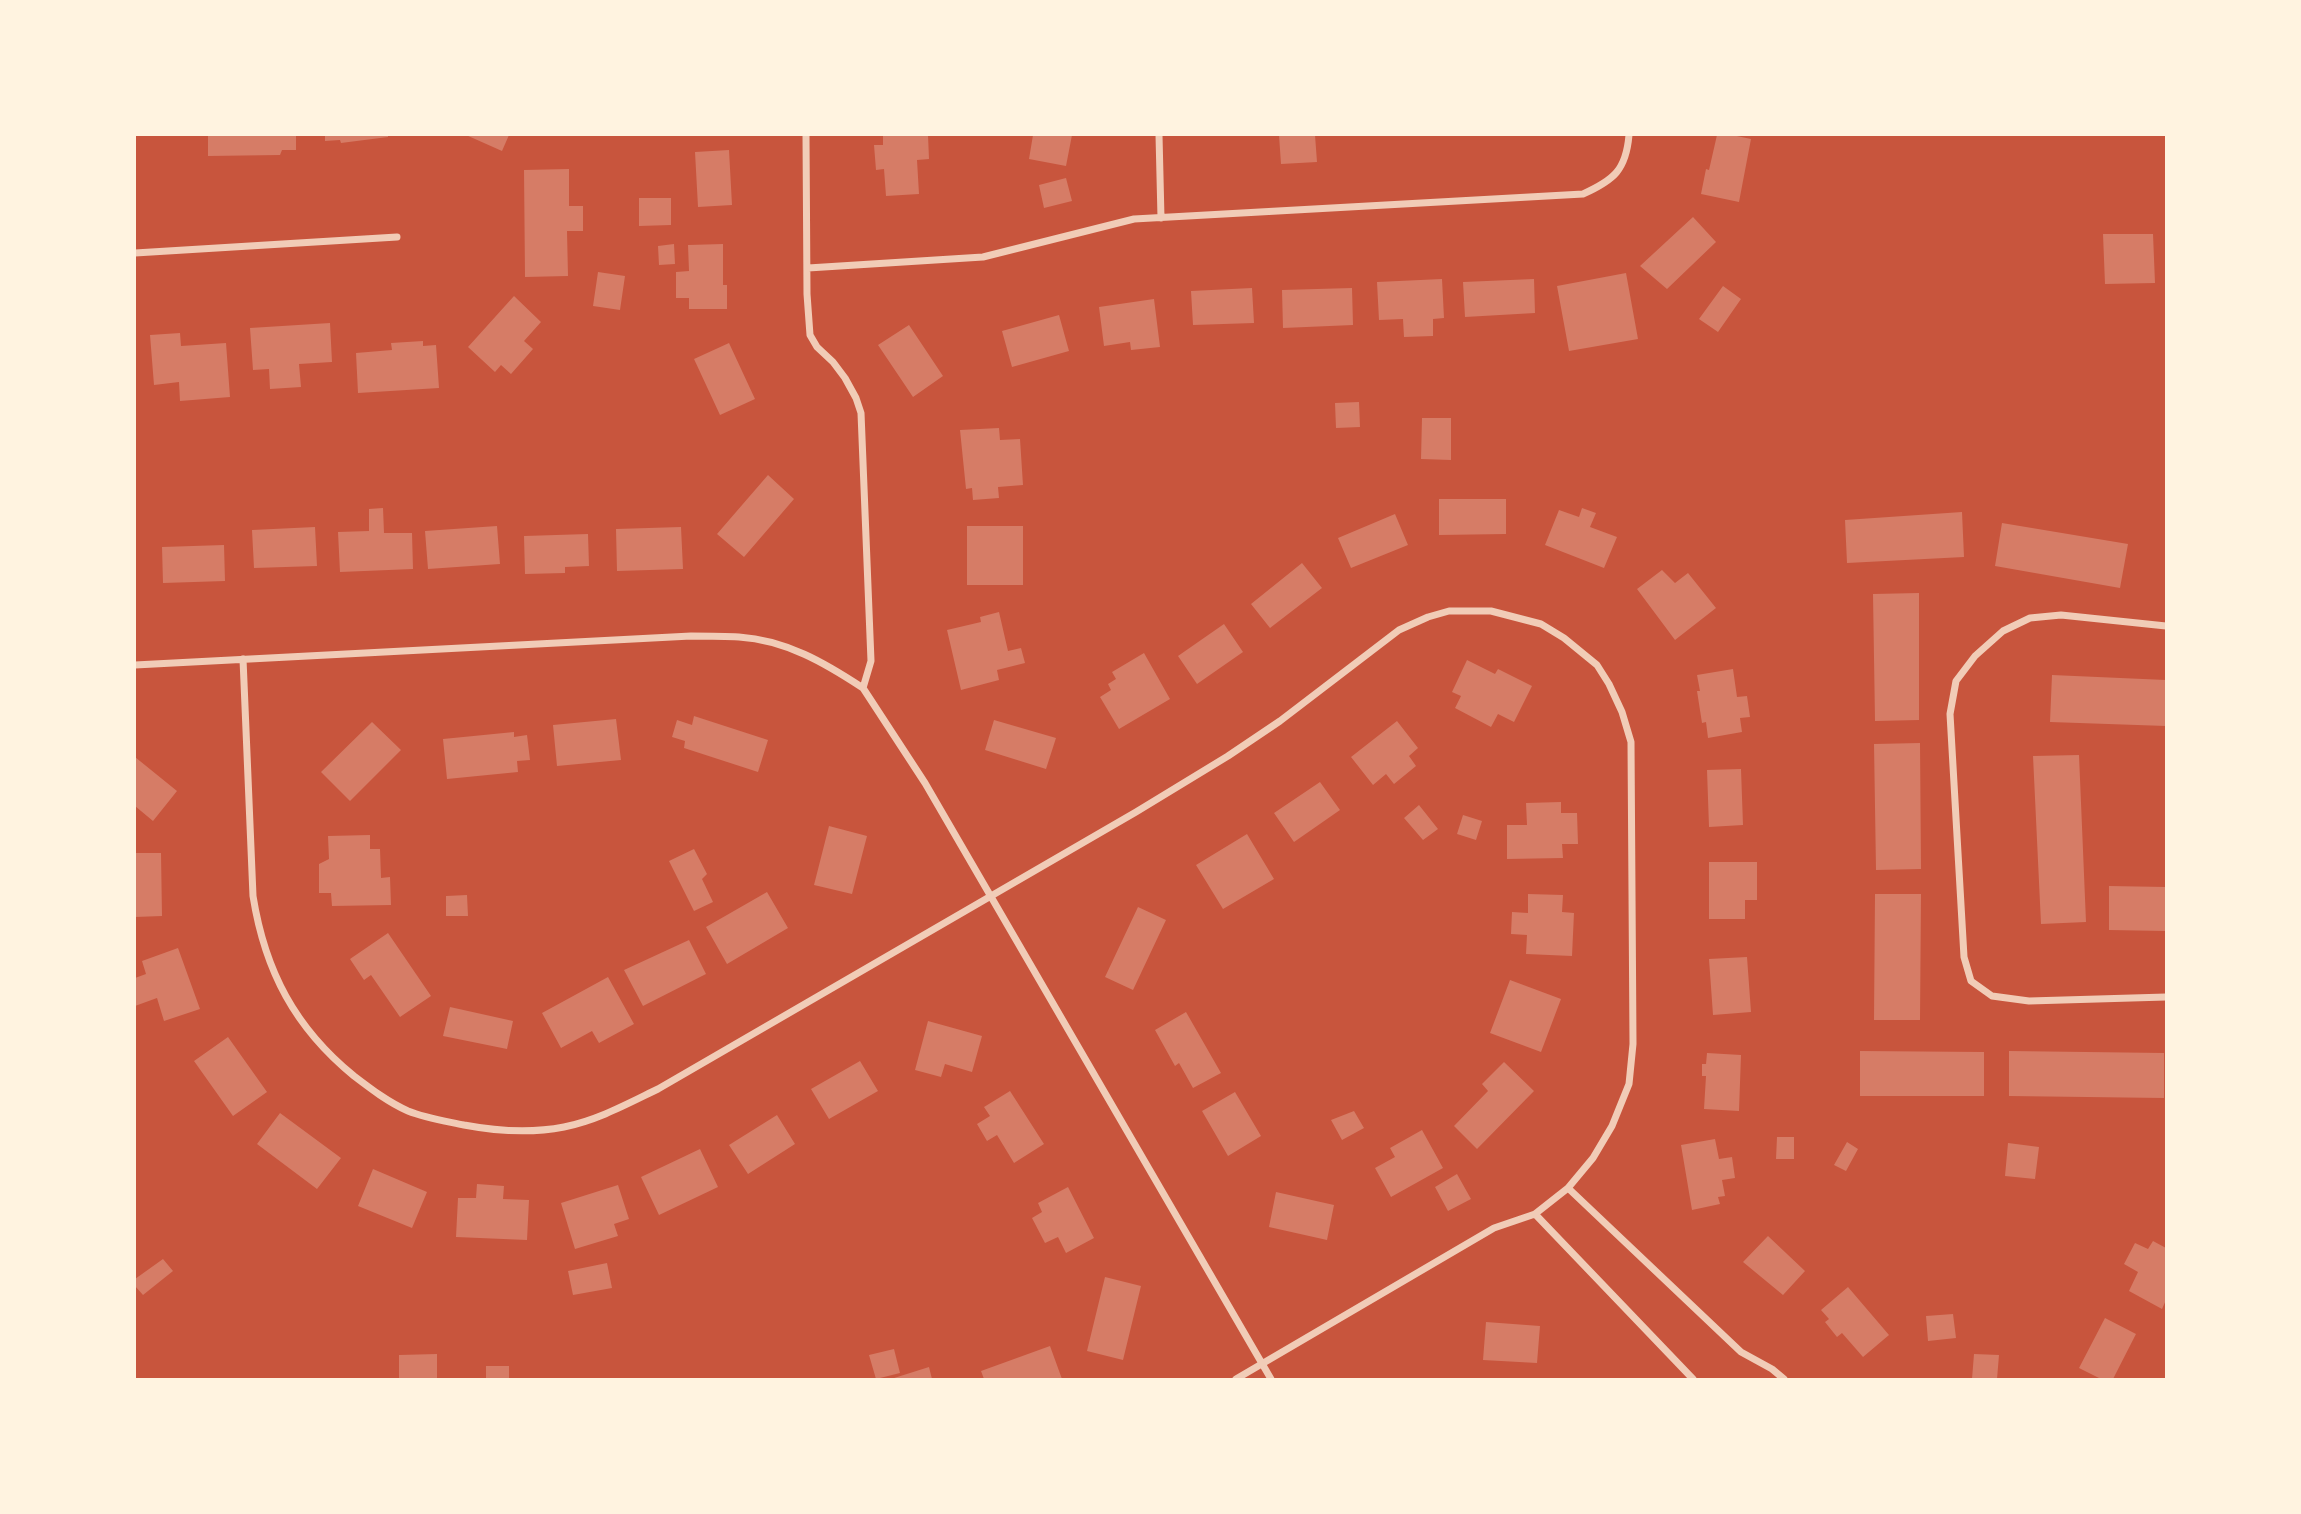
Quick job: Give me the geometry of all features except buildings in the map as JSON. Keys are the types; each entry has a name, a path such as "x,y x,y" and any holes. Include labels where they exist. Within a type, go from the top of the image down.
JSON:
{"street":[{"path":"806,135 810,335 817,347 845,378 861,413 871,661 863,688"},
{"path":"1159,135 1161,218"},
{"path":"808,268 983,257 1134,219 1583,194 1615,176 1623,164 1629,135"},
{"path":"135,253 397,237"},
{"path":"243,659 253,896 267,958 298,1017 341,1065 378,1094 408,1111 483,1129 520,1130 563,1127 597,1118 658,1089 1228,757 1280,721 1399,630 1439,614 1471,610 1491,611 1541,624 1564,638 1597,665 1622,712 1631,742 1633,1044 1629,1084 1612,1126 1593,1158 1568,1188 1535,1214 1494,1228 1236,1379"},
{"path":"2166,626 2061,615 2030,618 2003,631 1975,656 1956,681 1950,714 1964,944 1971,981 1992,996 2029,1001 2166,997"},
{"path":"135,665 691,636 742,637 809,654 863,688 925,783 1270,1379"},
{"path":"1568,1188 1741,1352 1784,1379"},
{"path":"1535,1214 1693,1379"}]}
